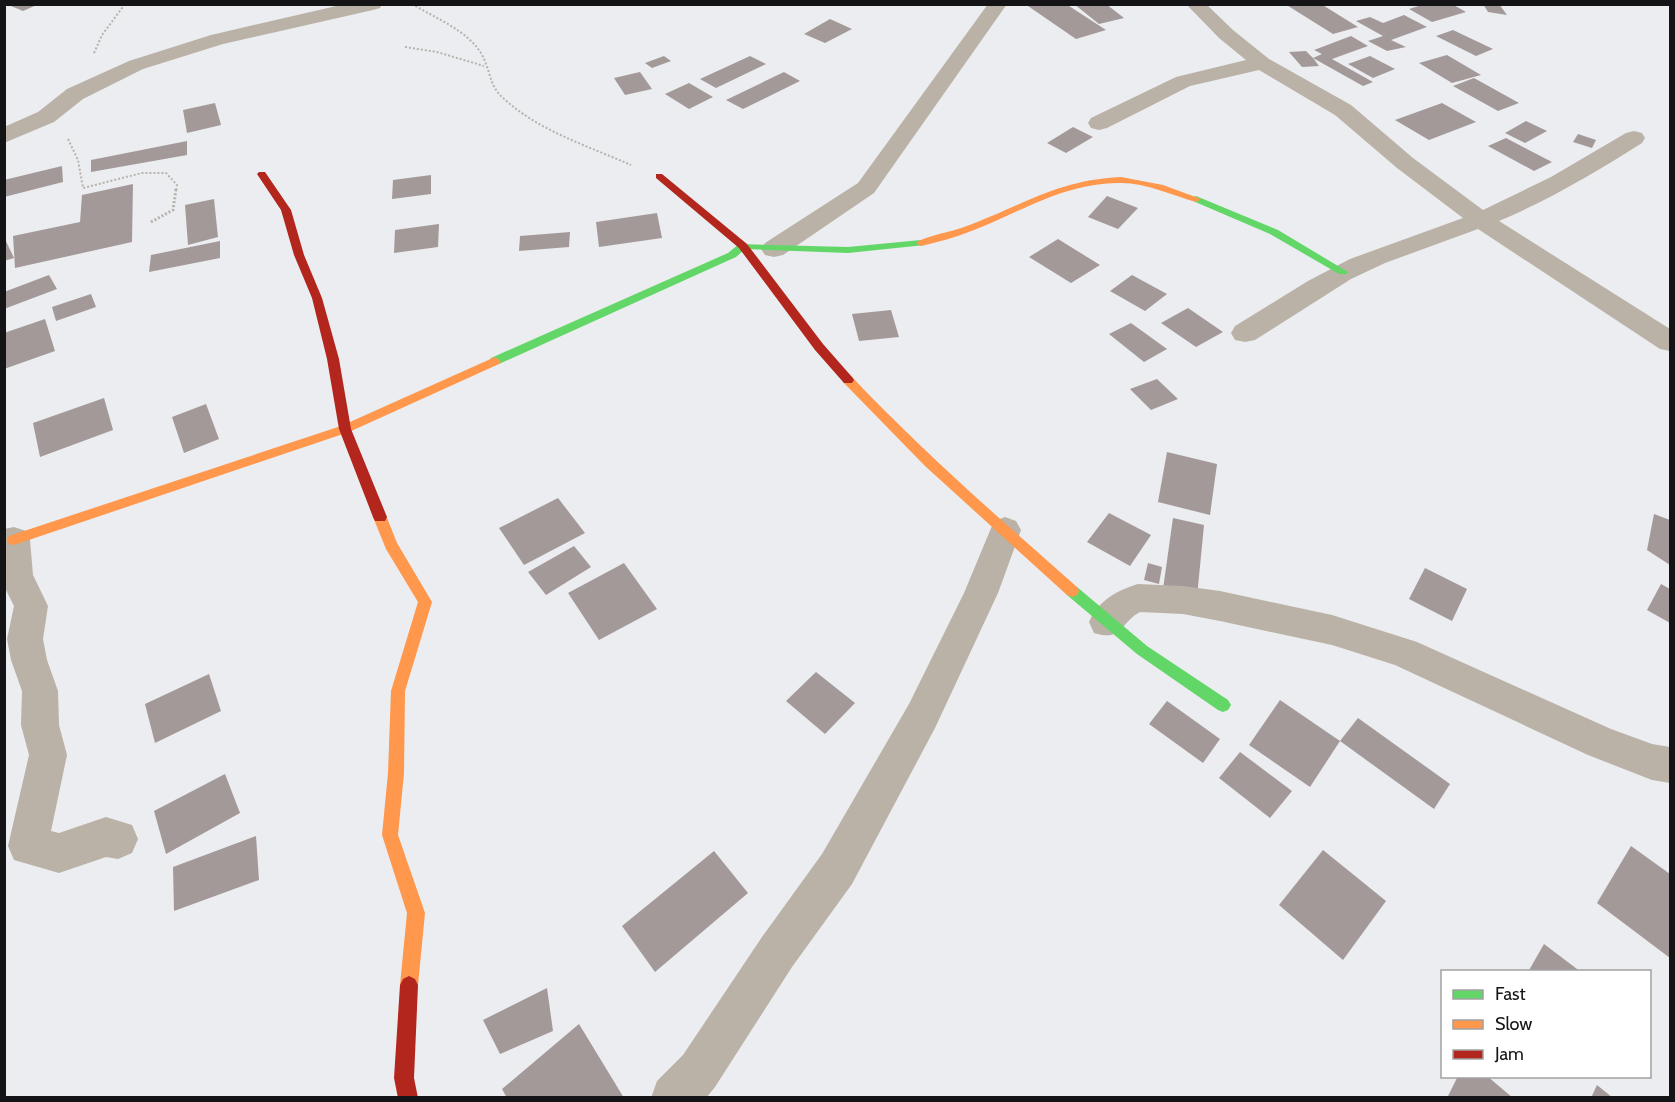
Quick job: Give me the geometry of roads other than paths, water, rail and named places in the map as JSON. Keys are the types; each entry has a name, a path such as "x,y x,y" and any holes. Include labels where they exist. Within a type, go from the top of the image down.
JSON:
{"street":[{"path":"4,136 46,117 75,94 136,65 169,53 218,39 373,4"},
{"path":"774,249 866,188 998,4"},
{"path":"1195,4 1226,34 1262,63 1343,110 1405,162 1481,220 1671,342"},
{"path":"1098,123 1183,81 1262,63"},
{"path":"1245,333 1343,272 1426,238 1481,220 1567,179 1634,138"},
{"path":"262,174 286,210 299,255 317,298 333,358 345,429 391,545 425,602 398,691 396,773 390,835 416,913 407,1011 404,1078 408,1098"},
{"path":"659,176 743,246 819,347 878,413 939,472 1106,622 1142,650 1223,705"},
{"path":"118,839 106,837 59,853 28,846 48,755 40,725 40,691 29,660 25,639 31,606 16,575 9,541 345,429 732,255 743,246 774,249 855,249 911,244 950,236 996,219 1031,201 1074,186 1119,180 1173,190 1257,223 1293,240 1343,272"},
{"path":"674,1098 699,1071 777,952 837,869 951,657 981,593 1005,530"},
{"path":"1106,622 1124,604 1138,598 1220,606 1332,630 1404,653 1601,743 1652,762 1671,765"}]}
